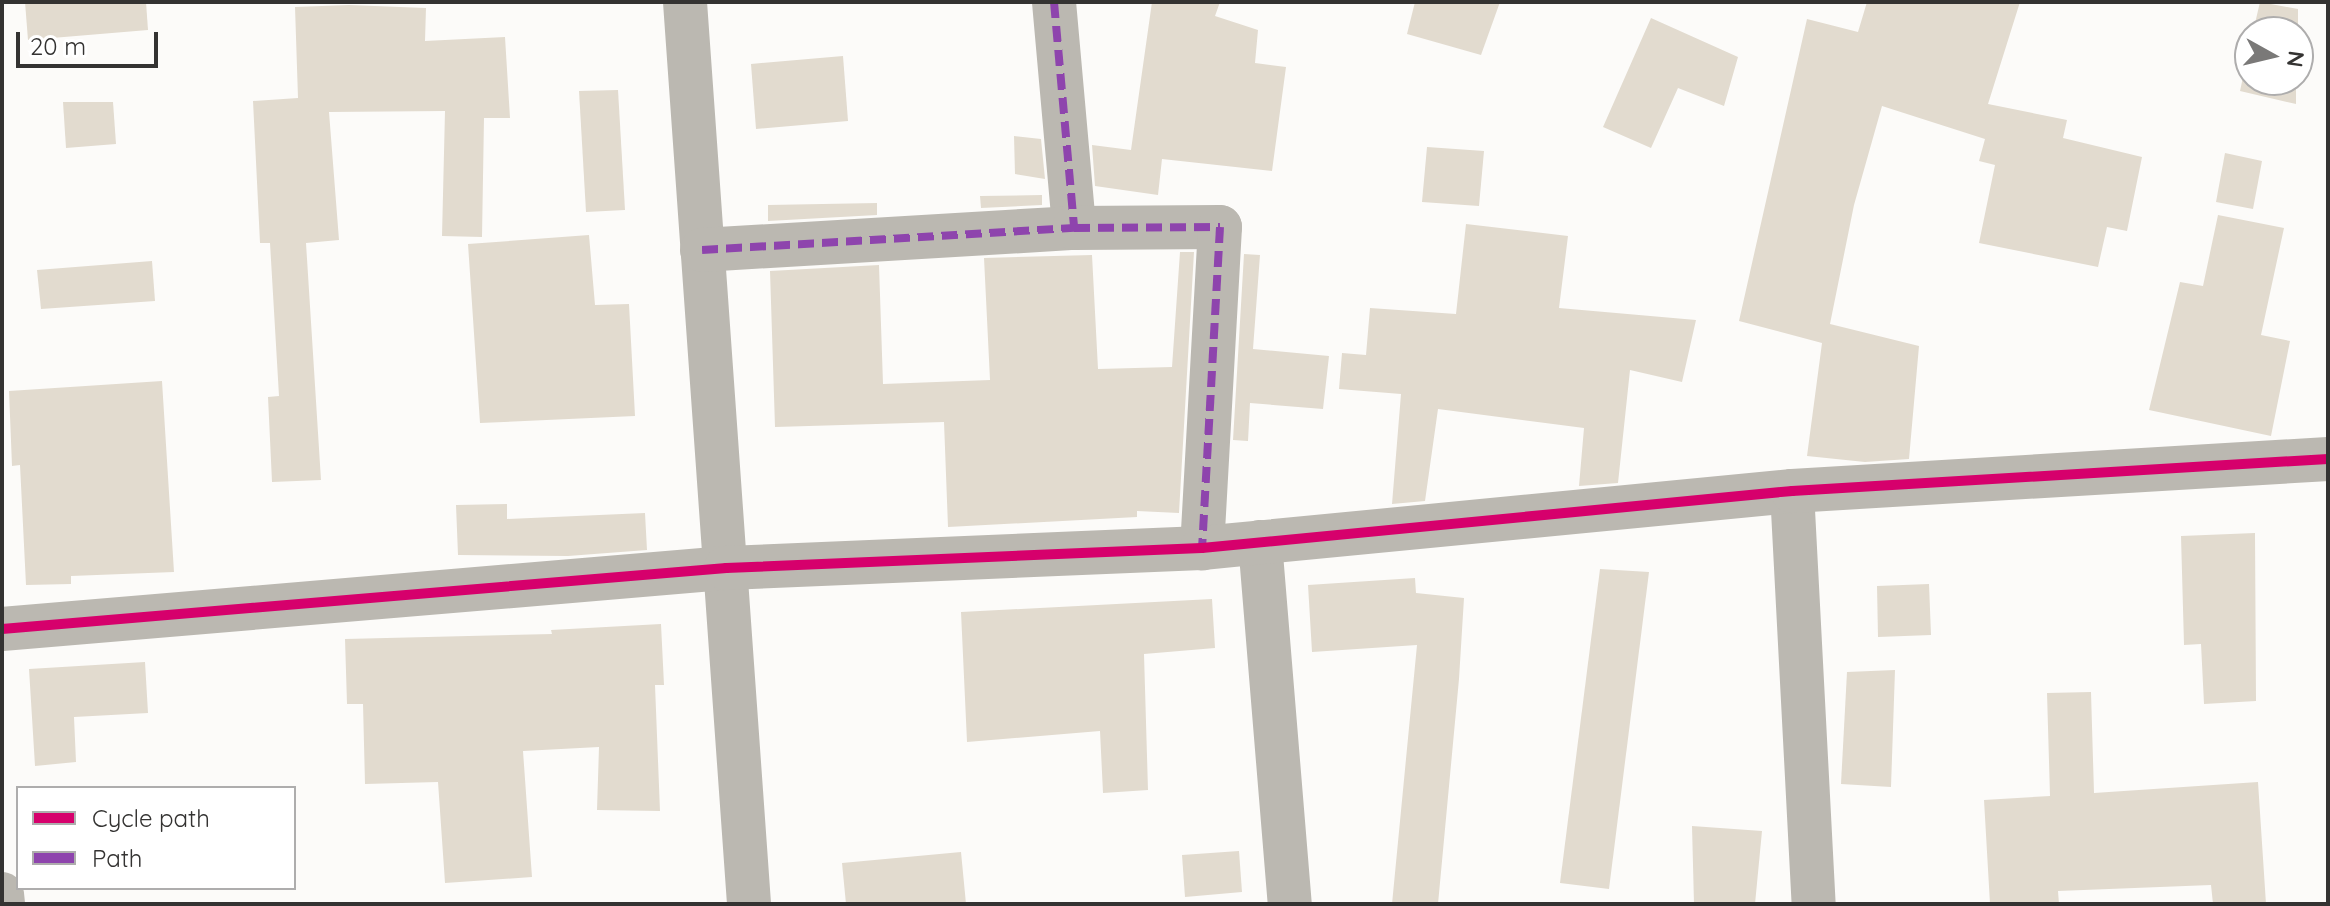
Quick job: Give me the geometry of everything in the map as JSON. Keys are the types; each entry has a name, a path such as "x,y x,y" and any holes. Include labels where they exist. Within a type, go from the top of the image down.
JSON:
{"street":[{"path":"685,2 749,904"},
{"path":"1054,2 1074,228"},
{"path":"702,250 1074,228 1220,227 1202,548"},
{"path":"2,629 726,568 1202,548 1792,491 2328,459"},
{"path":"1792,491 1814,904"},
{"path":"1260,542 1290,904"},
{"path":"2,894 3,904"}],"building":[{"path":"25,2 146,2 148,30 28,40"},
{"path":"1152,2 1220,2 1215,16 1258,30 1255,63 1286,67 1272,171 1162,159 1158,195 1095,186 1092,145 1131,150"},
{"path":"1415,2 1500,2 1481,55 1407,34"},
{"path":"1867,2 2020,2 1988,104 2067,120 2063,138 2142,157 2127,231 2107,227 2098,267 1979,243 1995,165 1979,161 1985,139 1882,106 1854,205 1830,324 1919,346 1909,459 1865,462 1807,456 1822,343 1739,321 1807,19 1858,32"},
{"path":"2260,2 2298,9 2298,16 2257,16"},
{"path":"349,5 426,8 425,41 505,37 510,118 484,118 482,237 442,236 445,111 329,112 339,240 306,243 321,480 272,482 268,397 279,396 270,243 260,243 253,101 298,98 295,7"},
{"path":"1651,18 1738,57 1724,106 1678,88 1651,148 1603,127"},
{"path":"843,56 848,121 756,129 751,64"},
{"path":"618,90 625,210 586,212 579,91"},
{"path":"2262,96 2296,96 2296,104"},
{"path":"63,102 113,102 116,144 66,148"},
{"path":"1014,136 1041,139 1045,179 1015,174"},
{"path":"1427,147 1484,151 1479,206 1422,202"},
{"path":"2225,153 2262,161 2253,209 2216,202"},
{"path":"1042,195 1042,205 981,208 980,196"},
{"path":"877,203 877,215 768,221 768,205"},
{"path":"2218,215 2284,228 2261,335 2290,341 2271,436 2149,410 2180,282 2203,286"},
{"path":"1466,224 1568,236 1559,308 1696,320 1682,382 1630,370 1618,483 1579,486 1584,428 1438,409 1425,501 1392,504 1401,394 1339,389 1342,353 1366,355 1370,308 1456,314"},
{"path":"589,235 595,305 629,304 635,416 480,423 468,244"},
{"path":"1180,252 1194,252 1179,513 1137,511 1137,517 948,527 944,422 775,427 770,271 879,265 883,384 990,380 984,258 1092,255 1098,369 1172,367"},
{"path":"1244,254 1260,255 1253,349 1329,356 1323,409 1250,403 1248,441 1233,440"},
{"path":"152,261 155,301 41,309 37,270"},
{"path":"162,381 174,572 71,576 71,584 26,585 20,465 12,466 9,391"},
{"path":"507,504 507,519 645,513 647,550 568,556 458,555 456,505"},
{"path":"2255,533 2256,701 2204,704 2201,644 2184,645 2181,536"},
{"path":"1600,569 1649,572 1609,889 1560,883"},
{"path":"1415,578 1416,593 1464,598 1459,679 1438,904 1392,904 1417,645 1312,652 1308,585"},
{"path":"1929,584 1931,635 1878,637 1877,586"},
{"path":"1212,599 1215,648 1144,654 1148,790 1103,793 1100,731 967,742 961,612"},
{"path":"661,624 664,685 655,685 660,811 597,810 599,747 523,751 532,877 445,883 438,782 365,784 363,704 347,704 345,639 552,634 551,630"},
{"path":"145,662 148,713 74,717 76,762 35,766 29,669"},
{"path":"1895,670 1891,787 1841,784 1847,672"},
{"path":"2091,692 2094,793 2258,782 2266,904 2213,904 2211,885 2058,891 2059,904 1990,904 1984,800 2050,796 2047,693"},
{"path":"1692,826 1762,831 1755,904 1694,904"},
{"path":"1239,851 1242,892 1185,897 1182,855"},
{"path":"961,852 966,904 846,904 842,863"}],"marked path":[{"path":"1054,2 1074,228"},
{"path":"702,250 1074,228 1220,227 1202,548"}],"cycle path":[{"path":"2,629 726,568 1202,548 1792,491 2328,459"}]}
